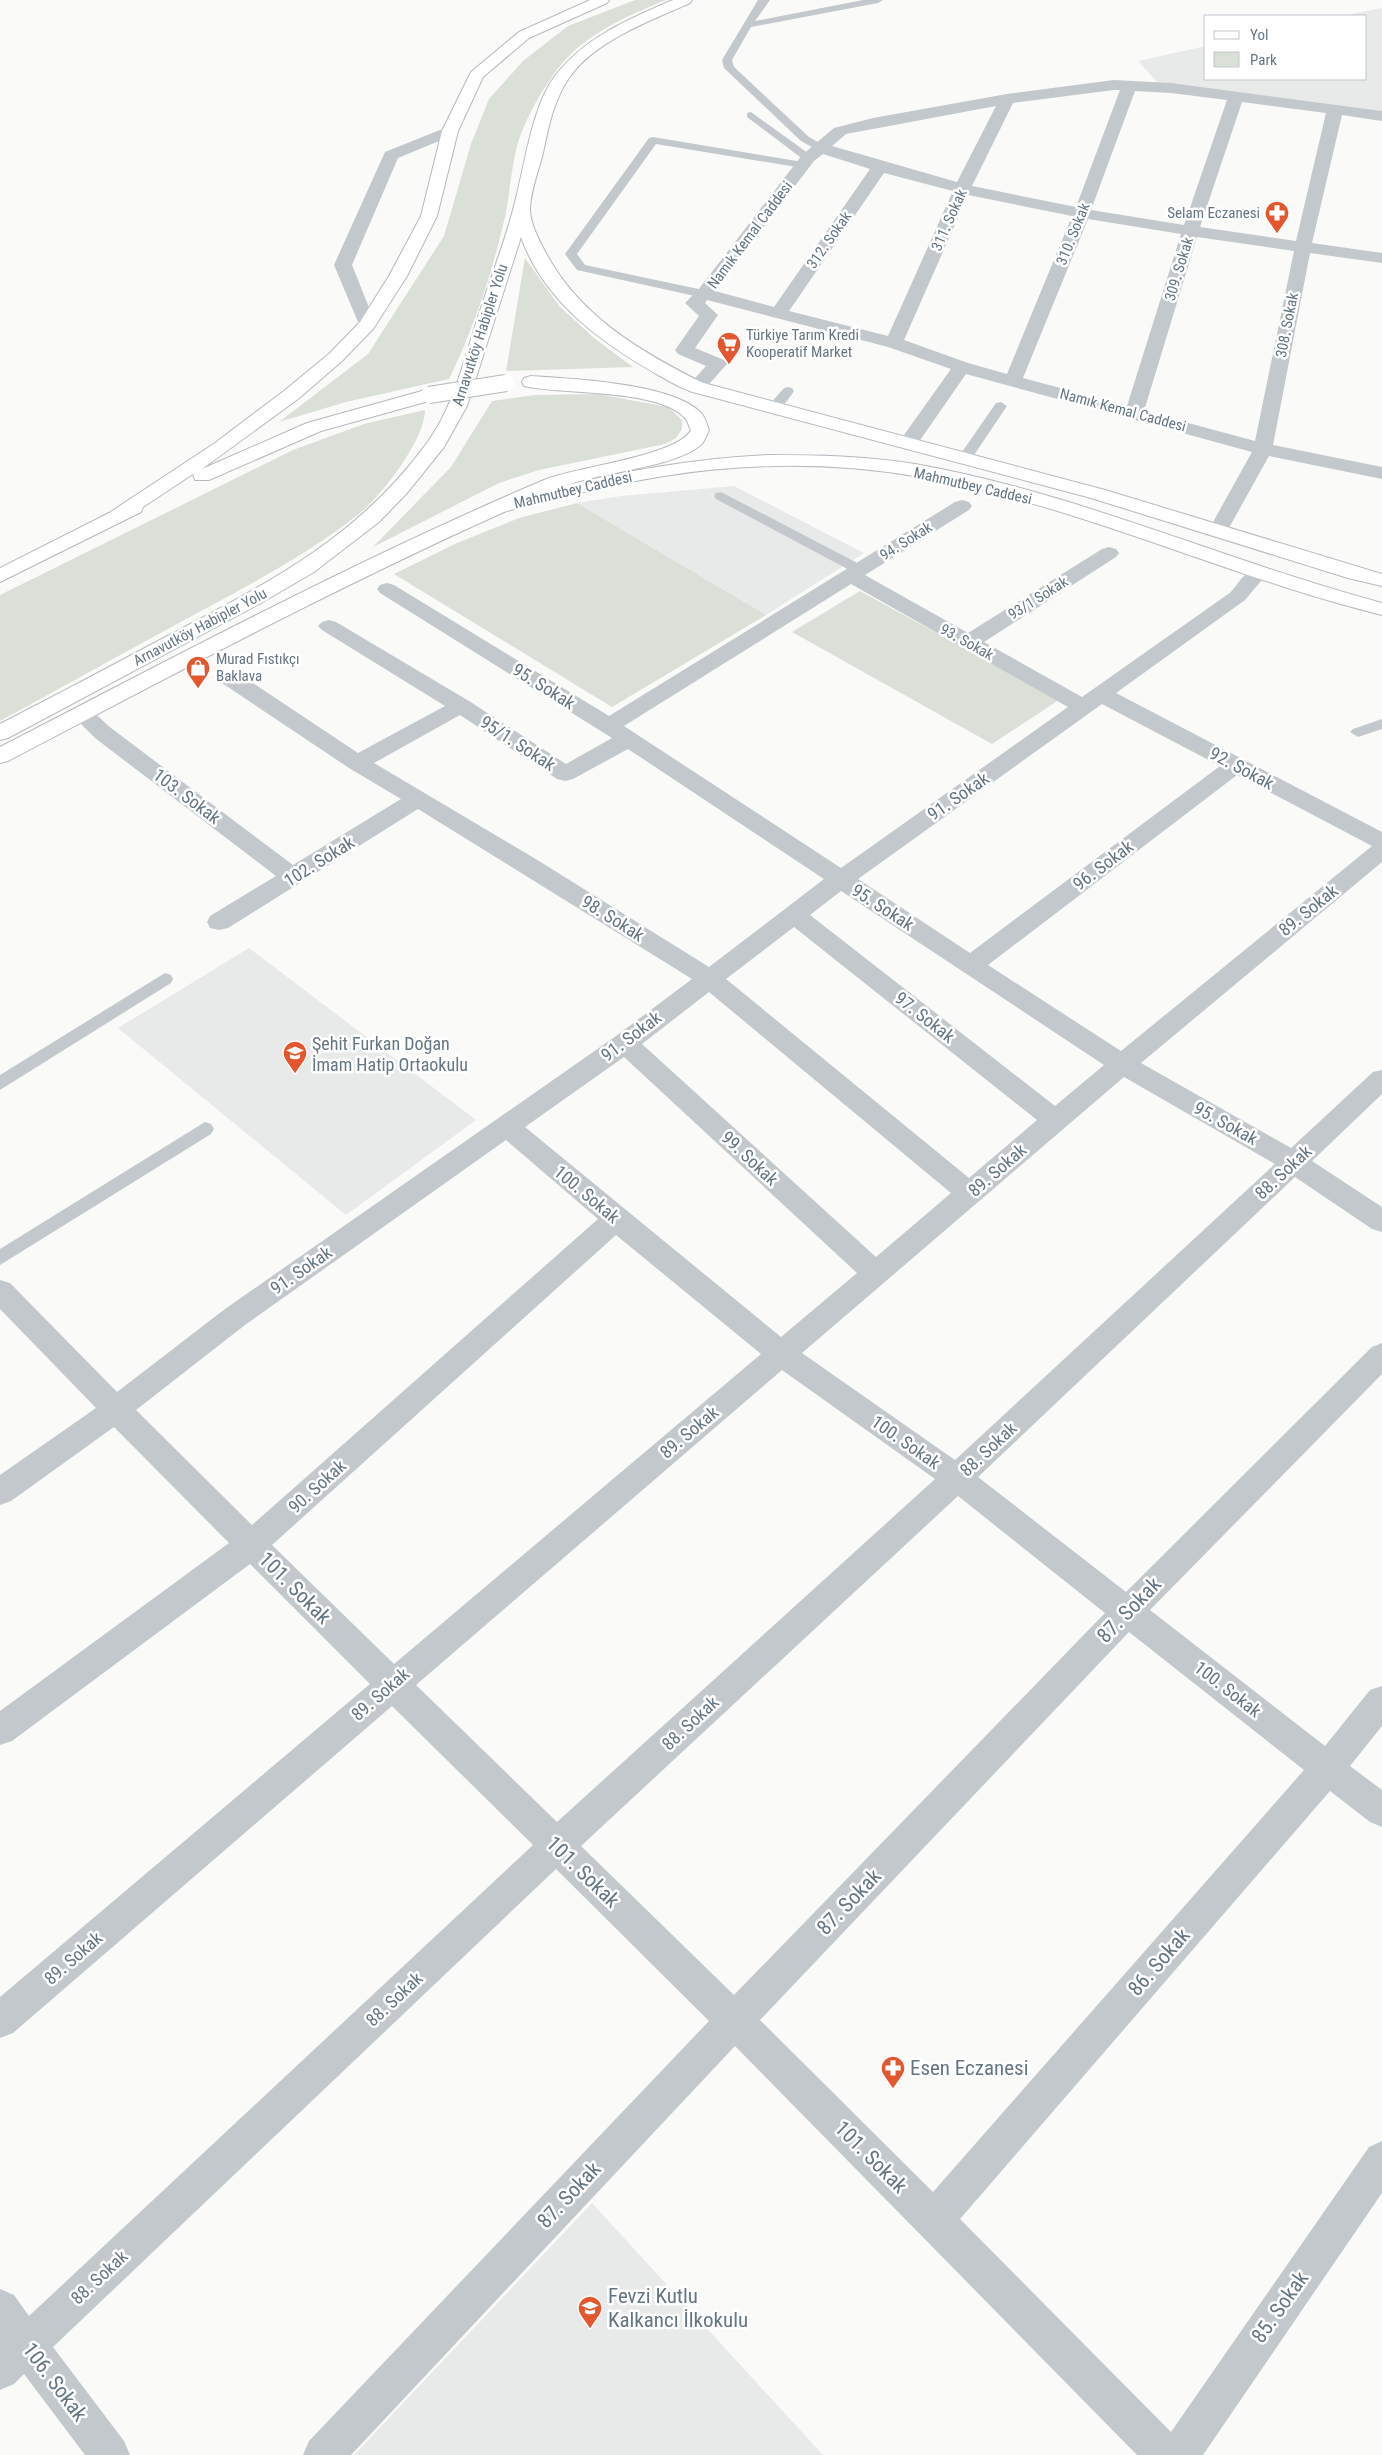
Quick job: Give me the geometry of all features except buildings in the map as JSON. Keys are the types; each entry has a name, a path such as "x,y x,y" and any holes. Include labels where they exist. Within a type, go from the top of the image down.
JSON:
{"main road":[{"path":"117,516 222,447 291,395 336,357 367,325 398,276 429,216 450,131 476,75 524,35 602,0"},
{"name":"Arnavutköy Habipler Yolu","path":"0,733 254,599 307,568 372,518 400,489 437,443 458,406 522,209 542,117 560,79 584,54 617,30 685,0"},
{"path":"522,209 532,244 561,292 578,311 601,331 635,354 696,387"},
{"path":"0,576 117,516 262,448 316,427 378,408 428,395 506,383 611,380 696,387"},
{"path":"0,756 407,547 569,477 683,448 697,440 701,431 698,420 690,411 674,403 646,395 605,388 531,382"},
{"name":"Mahmutbey Caddesi","path":"696,387 1098,494 1355,574 1382,580"},
{"name":"Mahmutbey Caddesi","path":"493,509 627,477 733,462 822,462 896,468 943,475 990,486 1118,525 1258,574 1382,609"},
{"path":"82,714 121,670"}],"street":[{"name":"Namık Kemal Caddesi","path":"1382,116 1171,88 1114,85 1007,99 873,123 840,131 810,157 704,294 894,343 962,367 1263,448 1382,473"},
{"name":"310. Sokak","path":"1013,381 1082,213 1128,86"},
{"name":"309. Sokak","path":"1134,413 1190,232 1236,97"},
{"name":"311. Sokak","path":"894,343 962,189 1007,99"},
{"name":"308. Sokak","path":"1218,531 1263,448 1303,247 1335,110"},
{"path":"367,325 343,265 391,155 450,131"},
{"path":"810,157 879,168 962,189 1082,213 1190,232 1382,258"},
{"name":"312. Sokak","path":"779,312 879,168"},
{"path":"696,387 718,364 684,350 709,315 694,304 704,294"},
{"path":"908,442 962,367"},
{"name":"94. Sokak","path":"618,732 856,573 962,506"},
{"name":"93/1 Sokak","path":"967,643 1108,553"},
{"name":"93. Sokak","path":"856,573 967,643 1093,701"},
{"name":"91. Sokak","path":"0,1492 115,1410 235,1317 625,1043 708,978 841,879 1238,596 1258,574"},
{"name":"95. Sokak","path":"388,589 618,732 1121,1064 1294,1162 1382,1221"},
{"name":"95/1. Sokak","path":"329,626 462,706 565,774 618,732"},
{"name":"98. Sokak","path":"230,678 357,763 708,978 970,1194"},
{"name":"92. Sokak","path":"1093,701 1236,765 1382,842"},
{"name":"95/1. Sokak","path":"357,763 462,706"},
{"name":"103. Sokak","path":"82,714 103,733 293,876"},
{"name":"96. Sokak","path":"971,966 1236,765"},
{"name":"102. Sokak","path":"220,922 418,799"},
{"name":"89. Sokak","path":"0,2020 1121,1064 1382,850"},
{"name":"97. Sokak","path":"794,914 1055,1120"},
{"name":"99. Sokak","path":"625,1043 875,1273"},
{"name":"88. Sokak","path":"13,2357 556,1846 957,1478 1382,1079"},
{"name":"100. Sokak","path":"506,1125 616,1219 781,1354 957,1478 1382,1811"},
{"name":"90. Sokak","path":"0,1730 251,1545 616,1219"},
{"name":"101. Sokak","path":"0,1291 115,1410 391,1685 735,2020 1165,2455"},
{"name":"87. Sokak","path":"323,2455 735,2020 1128,1611 1382,1355"},
{"name":"86. Sokak","path":"934,2220 1328,1768 1382,1701"},
{"name":"85. Sokak","path":"1179,2455 1382,2160"},
{"name":"106. Sokak","path":"0,2309 13,2357 110,2455"}],"lane":[{"path":"765,0 762,1 727,60 729,68 805,139 810,157"},
{"path":"748,25 878,0"},
{"path":"751,116 810,157"},
{"path":"704,294 581,268 571,254 653,140 810,157"},
{"path":"775,407 788,391"},
{"path":"965,458 1001,406"},
{"path":"721,496 856,573"},
{"path":"1358,732 1382,724"},
{"path":"0,1084 165,979"},
{"path":"0,1258 205,1129"}],"shaded area":[{"path":"1382,8 1382,111 1158,83 1138,61 1204,46 1204,80 1367,80 1367,15 1346,15"},
{"path":"734,486 864,553 766,615 577,503 621,496"},
{"name":"Şehit Furkan Doğan İmam Hatip Ortaokulu","path":"249,948 476,1120 346,1215 118,1028"},
{"name":"Fevzi Kutlu Kalkancı İlkokulu","path":"592,2203 823,2455 354,2455"}],"green space":[{"path":"635,0 666,0 617,22 583,43 556,71 532,109 517,146 505,217 488,279 474,320 449,379 346,402 279,422 368,354 444,236 471,144 489,99 523,61 568,26"},
{"path":"525,258 560,307 594,338 633,367 506,371"},
{"path":"597,394 668,407 682,420 682,429 676,438 665,444 539,470 499,483 373,547 451,467 492,401 535,395"},
{"path":"425,410 418,436 391,480 360,513 337,530 266,576 0,721 0,595 293,450 364,424"},
{"path":"577,503 766,615 612,707 394,574 457,543 519,518"},
{"path":"860,591 1059,700 992,744 792,632"}],"place":[{"name":"Selam Eczanesi","path":"1277,234"},
{"name":"Türkiye Tarım Kredi Kooperatif Market","path":"729,365"},
{"name":"Murad Fıstıkçı Baklava","path":"198,689"},
{"name":"Şehit Furkan Doğan İmam Hatip Ortaokulu","path":"295,1074"},
{"name":"Esen Eczanesi","path":"893,2089"},
{"name":"Fevzi Kutlu Kalkancı İlkokulu","path":"590,2329"}]}
